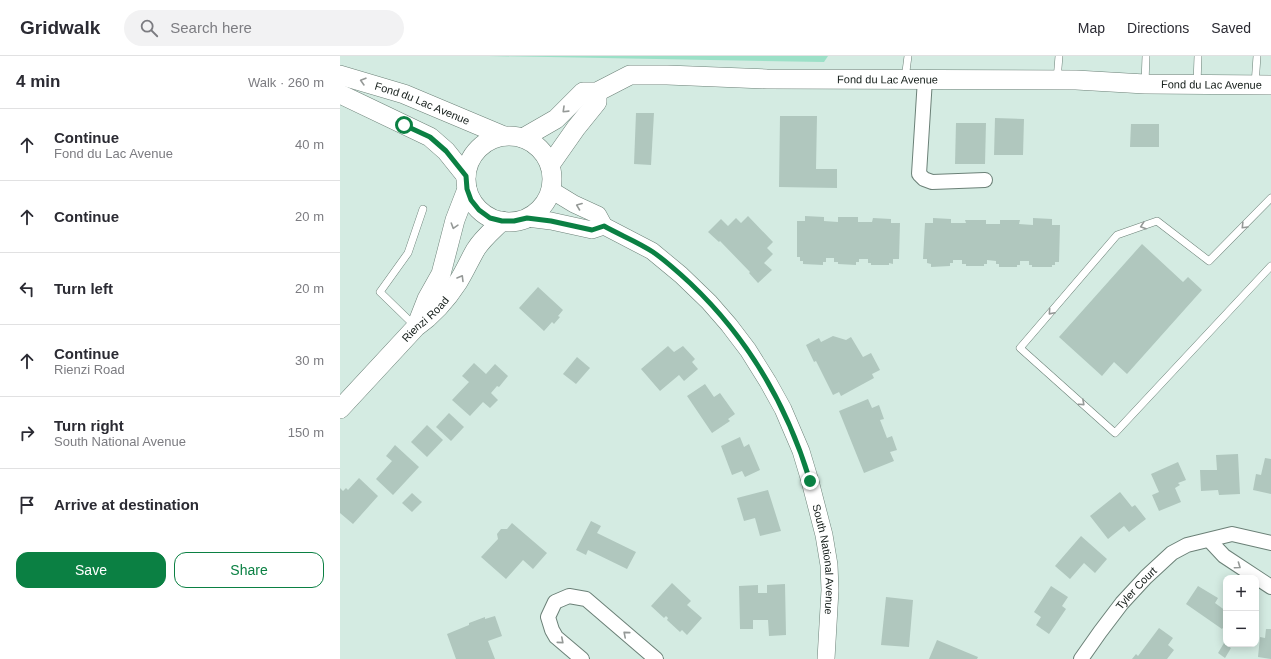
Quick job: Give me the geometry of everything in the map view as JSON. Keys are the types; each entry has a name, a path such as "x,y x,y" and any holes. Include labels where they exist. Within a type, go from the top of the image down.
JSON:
{"main road":[{"name":"Fond du Lac Avenue","path":"340,75 404,94 504,136"},
{"name":"Fond du Lac Avenue","path":"523,138 556,119 583,92 597,92 630,75 767,79 1057,80 1145,84 1263,85"},
{"path":"550,166 576,128 597,102 597,92"},
{"path":"340,94 430,137 446,151 466,182 471,200 479,210 490,218 502,221 514,221 527,218 537,211 546,201 551,190 552,177 550,166 545,154 537,146 523,138 516,136 504,136 492,139 482,145 473,154 468,164 466,182 441,274 416,327"},
{"name":"Rienzi Road","path":"340,410 416,327 428,318 443,302 458,282 476,249 502,221"}],"street":[{"path":"925,79 919,174 924,179 932,182 985,180"},
{"name":"South National Avenue","path":"551,190 574,204 598,215 604,226 652,251 676,270 698,291 748,350 779,402 796,437 810,481 824,535 829,566 830,590 826,659"},
{"path":"527,218 551,221 592,230 604,226"},
{"name":"Tyler Court","path":"1081,659 1122,603 1172,552 1187,545 1210,541 1232,534 1271,543"},
{"path":"1210,541 1224,556 1271,587"},
{"path":"582,659 556,637 548,617 555,602 569,596 586,599 656,659"}],"lane":[{"path":"905,79 908,56"},
{"path":"1057,80 1059,56"},
{"path":"1145,84 1146,56"},
{"path":"1197,84 1198,56"},
{"path":"1257,56 1263,85"},
{"path":"1271,198 1209,261 1157,221 1117,235 1020,348 1115,433 1271,266"},
{"path":"416,327 380,292 408,253 423,209"}],"green space":[{"path":"489,56 828,56 824,62"}],"building":[{"path":"636,113 654,113 651,165 634,164"},
{"path":"780,116 817,116 816,169 837,169 837,188 779,187"},
{"path":"995,118 1024,119 1023,155 994,155"},
{"path":"956,123 986,123 985,164 955,164"},
{"path":"1131,124 1159,124 1159,147 1130,147"},
{"path":"748,216 773,242 767,248 773,254 764,263 772,270 758,283 749,273 750,272 720,241 719,242 708,232 721,219 728,226 736,218 741,223"},
{"path":"805,216 824,217 824,221 838,222 838,217 858,217 858,222 872,222 873,218 891,219 891,223 900,223 899,259 893,259 893,264 889,263 889,265 871,265 871,263 868,263 868,259 859,259 859,262 856,262 856,265 838,264 838,262 834,262 834,258 826,258 826,262 823,262 823,265 803,264 803,261 800,261 800,257 797,257 797,221 805,221"},
{"path":"933,218 951,219 951,223 966,223 965,220 986,220 986,224 1000,224 1000,220 1020,220 1019,224 1033,225 1033,218 1052,219 1052,225 1060,225 1059,262 1055,262 1055,265 1052,265 1052,267 1032,267 1032,265 1029,265 1029,261 1020,261 1020,265 1017,265 1017,267 999,267 999,264 996,264 996,261 987,260 987,264 984,264 984,266 966,266 966,264 962,264 962,260 953,260 953,263 950,263 950,266 931,267 931,264 927,263 927,259 923,259 925,223 933,223"},
{"path":"1142,244 1183,282 1188,277 1202,290 1127,374 1114,362 1102,376 1059,337"},
{"path":"538,287 563,310 558,316 560,317 554,324 552,322 544,331 519,308"},
{"path":"833,336 846,340 851,337 863,357 871,353 880,370 872,374 874,378 841,396 839,392 833,395 806,345 819,338 821,342"},
{"path":"668,346 674,352 683,346 695,359 692,362 698,369 684,381 679,375 660,391 641,369"},
{"path":"577,357 590,368 576,384 563,374"},
{"path":"474,363 486,374 495,364 508,376 499,387 497,386 491,393 498,400 490,408 483,402 470,416 452,400 469,382 462,376"},
{"path":"705,384 714,397 720,393 735,414 728,419 730,421 712,433 687,396"},
{"path":"868,399 872,408 879,405 884,419 880,420 887,438 892,436 897,450 890,452 894,461 864,473 839,411"},
{"path":"449,413 464,427 451,441 436,427"},
{"path":"427,425 443,440 427,457 411,442"},
{"path":"740,437 744,447 749,444 760,470 745,477 742,471 732,475 721,446"},
{"path":"395,445 419,467 393,495 376,479 392,461 386,456"},
{"path":"1238,454 1240,494 1219,495 1218,490 1201,491 1200,470 1217,470 1216,455"},
{"path":"1265,458 1271,459 1271,494 1253,490 1256,474 1261,475"},
{"path":"1178,462 1186,480 1178,483 1180,485 1175,488 1181,502 1159,511 1152,495 1159,492 1151,474"},
{"path":"359,478 378,496 353,524 340,513 340,488 343,491 346,488 348,490"},
{"path":"768,490 781,531 760,536 755,518 744,521 737,498"},
{"path":"1120,492 1132,507 1135,505 1146,519 1129,532 1124,526 1108,539 1090,516"},
{"path":"412,493 422,502 412,512 402,503"},
{"path":"591,521 601,526 597,533 636,552 627,569 588,550 586,555 576,550"},
{"path":"512,523 547,553 533,569 523,560 506,579 481,557 498,539 497,534 501,529 507,529"},
{"path":"1081,536 1107,559 1095,573 1084,563 1070,579 1055,566"},
{"path":"672,583 691,601 687,605 702,618 687,635 682,630 680,632 667,620 668,618 666,616 664,618 651,606"},
{"path":"785,584 786,635 769,636 768,620 753,620 753,629 740,629 739,586 758,585 758,593 767,593 767,585"},
{"path":"1051,586 1068,597 1062,606 1066,609 1049,634 1036,625 1041,617 1034,612"},
{"path":"1198,586 1218,598 1215,603 1223,609 1223,628 1222,629 1186,604"},
{"path":"886,597 913,600 909,647 881,645"},
{"path":"495,616 502,636 488,641 495,659 456,659 447,634 485,617 485,619"},
{"path":"1159,628 1173,638 1168,645 1174,650 1167,659 1132,659 1136,654 1138,656"},
{"path":"1266,629 1271,629 1271,659 1258,657 1260,637 1265,638"},
{"path":"937,640 978,657 977,659 929,659"},
{"path":"1223,645 1223,647 1231,648 1225,658 1218,653"}],"route":[{"path":"404,125 430,137 446,151 466,176 467,189 471,200 479,210 490,218 502,221 514,221 527,218 551,221 592,230 604,226 652,251 670,265 698,291 729,325 748,350 783,409 801,451 810,481"}]}
